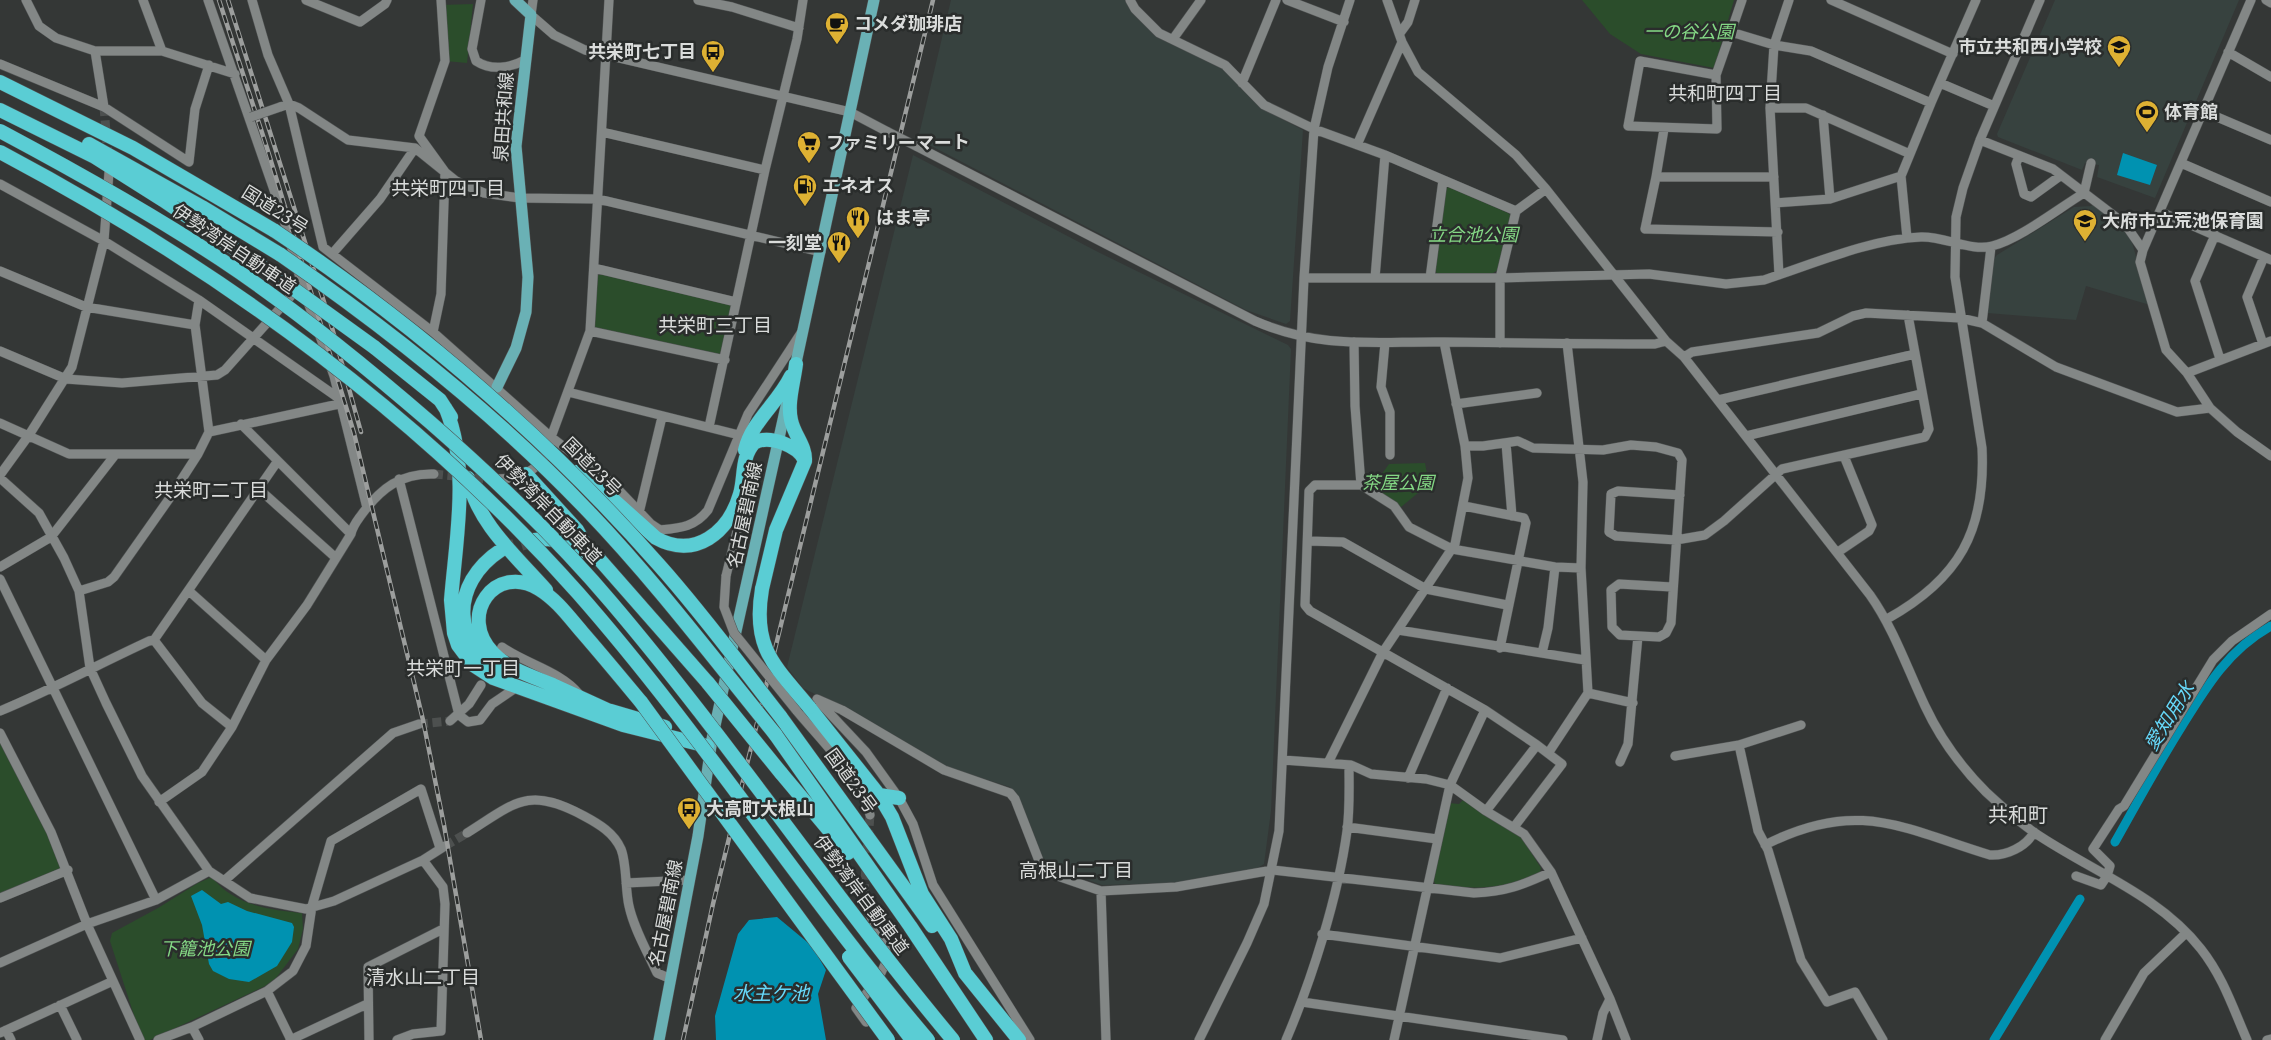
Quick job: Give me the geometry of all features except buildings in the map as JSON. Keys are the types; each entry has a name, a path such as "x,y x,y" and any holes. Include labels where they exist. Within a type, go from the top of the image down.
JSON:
{"highway":[{"name":"国道23号","path":"0,82 133,148 275,231 335,271 412,329 480,386 552,454 615,516 660,566 780,716 965,973 1008,1040"},
{"name":"国道23号","path":"0,101 123,162 281,255 404,344 542,465 588,511 648,577 775,734 910,926 986,1040"},
{"path":"0,110 95,158 163,200 284,282 374,347 430,391 446,409 458,432 470,488 476,504 498,535 641,702 888,1040"},
{"name":"伊勢湾岸自動車道","path":"0,131 110,190 222,260 273,296 388,386 478,464 527,511 610,601 658,660 896,972 953,1040"},
{"name":"伊勢湾岸自動車道","path":"0,152 140,231 205,273 319,355 374,400 478,491 532,543 617,639 687,727 835,925 928,1040"},
{"path":"552,454 608,495 664,543 683,547 702,542 720,529 735,508 740,493 745,449 752,430 779,398 796,364"},
{"path":"796,364 790,412 793,429 804,450 805,461 776,530 762,589 758,620 763,645 803,709 879,794 892,817 922,894 951,939 965,973 1019,1040"},
{"path":"446,409 455,436 460,490 451,600 454,633 464,656 473,665 493,678 623,726 711,743"},
{"path":"744,466 748,452 754,443 762,440 796,448 805,461"},
{"path":"526,474 577,530 591,554"},
{"path":"534,540 546,538 570,542 591,554 611,572 708,684 910,926"},
{"path":"501,550 482,565 466,594 464,624 474,649 484,660 508,675 612,712 711,743"},
{"path":"559,605 538,588 519,582 509,582 500,585 485,598 480,606 478,626 486,646 514,669 612,712"},
{"path":"687,727 784,869 912,1040"},
{"path":"879,794 898,798"},
{"path":"779,819 962,1040"}],"main road":[{"path":"515,0 531,15"},
{"name":"名古屋碧南線","path":"659,1040 698,836 711,743 804,330 874,0"},
{"name":"泉田共和線","path":"498,387 516,348 526,312 528,277 516,146 531,15"}],"street":[{"path":"26,0 40,26 56,38 95,51 162,51 235,74"},
{"path":"143,0 162,51"},
{"path":"208,0 282,213 302,284 334,376 338,400 367,508"},
{"path":"252,0 284,105 323,247 433,332 498,387 551,437 614,484 639,513 660,530 691,526 700,520 708,510 739,435 757,399 804,330"},
{"path":"306,0 360,22 386,4 387,0"},
{"path":"433,332 441,294 445,172 419,136 445,61 441,0"},
{"path":"481,0 472,49 476,61 484,66 511,67 525,60"},
{"path":"533,0 531,15 554,35 573,45 850,112 1255,321 1301,337 1324,342 1384,343 1655,344 1666,342"},
{"path":"485,479 509,479 526,474 538,466 543,459 590,331 610,0"},
{"path":"698,0 732,3 799,28"},
{"path":"709,428 765,170 799,28 803,0"},
{"path":"1130,0 1135,9 1159,33 1225,65 1264,105 1314,128 1385,155 1516,211"},
{"path":"1173,39 1201,0"},
{"path":"1242,83 1276,0"},
{"path":"1287,0 1344,22"},
{"path":"1199,1040 1264,904 1273,870 1279,831 1301,337 1314,128 1328,67 1350,0"},
{"path":"1387,0 1412,62 1426,80 1502,142 1546,190 1666,342 1684,357 1838,552 1887,619 1925,707 1963,768 1986,792 2034,832 2155,905 2186,933 2213,966 2225,986 2247,1040"},
{"path":"1357,145 1408,22 1415,0"},
{"path":"1716,75 1640,61 1628,126 1717,130 1716,75 1742,0"},
{"path":"1779,275 1770,108 1774,45 1789,0"},
{"path":"1831,0 1954,54"},
{"path":"1887,619 1908,608 1943,578 1968,544 1976,522 1984,474 1982,448 1955,277 1954,242 1956,217 1963,188 1980,140 2040,0"},
{"path":"2251,0 2143,250 2140,262 2166,350 2187,373 2210,408 2271,456"},
{"path":"2266,0 2271,3"},
{"path":"1907,238 1901,176 1931,103 1954,54 1973,1"},
{"path":"1731,32 1774,45 1811,51 1931,103"},
{"path":"95,51 104,106"},
{"path":"2228,52 2271,77"},
{"path":"0,64 104,106 189,162 195,109 208,65"},
{"path":"1940,83 1994,106"},
{"path":"249,118 284,105 314,116 348,140 415,148 456,181 484,193 520,198 598,199 821,252"},
{"path":"1770,108 1806,108 1910,154"},
{"path":"2202,111 2271,140"},
{"path":"1823,115 1830,199"},
{"path":"1664,129 1645,229 1778,232"},
{"path":"602,132 765,170"},
{"path":"1980,140 2053,169 2125,224 2143,250"},
{"path":"332,254 380,199 415,148"},
{"path":"1375,278 1385,155"},
{"path":"2019,156 2016,164 2024,194 2031,197 2060,176"},
{"path":"1304,278 1500,278 1657,274 1744,284 1892,240 1923,237 1944,239 1979,247 1991,247 2019,233 2084,193 2091,163"},
{"path":"2181,163 2271,202"},
{"path":"110,172 104,241 72,367 66,379 0,477 39,513 64,558 79,590 90,668 142,776 209,870 250,898 306,909 312,906 334,901 423,860 442,847 421,789 330,842 312,906 306,946 300,960 286,978 266,991 192,1027 158,1040"},
{"path":"1776,203 1830,199 1901,176"},
{"path":"1656,177 1774,177"},
{"path":"1430,278 1443,180"},
{"path":"0,184 104,241 199,300 255,337 338,400"},
{"path":"1500,343 1500,278 1516,211 1546,190"},
{"path":"2160,212 2267,258 2247,297 2267,342 2187,373"},
{"path":"2215,236 2195,281 2220,359"},
{"path":"1982,323 1991,247"},
{"path":"594,268 736,302"},
{"path":"0,270 86,307 195,325"},
{"path":"0,351 66,379 122,382 218,375 302,284"},
{"path":"79,590 108,582 114,577 198,454 209,432 200,376 195,325 196,306 199,300"},
{"path":"1684,357 1692,352 1818,333 1852,316 1866,313 1960,318 1982,323 2065,370 2177,412 2210,408"},
{"path":"1680,494 1618,491 1611,494 1607,527 1609,532 1616,536 1676,540 1705,535 1777,476 1782,469 1926,437 1929,429 1921,394 1908,315"},
{"path":"590,331 725,360"},
{"path":"1354,342 1355,406 1362,485"},
{"path":"1328,763 1383,652 1455,544 1468,478 1465,446 1444,342"},
{"path":"1384,343 1381,386 1390,412 1390,455"},
{"path":"1549,752 1588,693 1584,660 1581,568 1583,482 1566,344"},
{"path":"1718,400 1915,354"},
{"path":"568,392 739,435"},
{"path":"1456,404 1537,393"},
{"path":"1746,436 1921,394"},
{"path":"209,432 338,400"},
{"path":"639,513 662,417"},
{"path":"0,423 69,454 198,454"},
{"path":"241,424 351,534"},
{"path":"1465,446 1518,442 1533,448 1603,450 1632,445 1656,446 1678,453 1682,460 1671,623 1666,633 1659,637 1620,635 1612,627 1611,590 1618,584 1672,587"},
{"path":"1506,443 1512,516"},
{"path":"0,567 51,537 115,455"},
{"path":"1838,552 1869,531 1872,525 1844,456"},
{"path":"0,711 55,688 90,668 154,640 260,490 277,462"},
{"path":"159,802 202,772 232,728 266,660 308,605 351,534 353,526 367,508 384,488 399,479 422,474 434,474"},
{"path":"399,479 459,715 468,722 480,720 492,704 517,687"},
{"path":"1514,827 1561,767 1561,762 1485,710 1310,611 1305,605 1309,491 1315,485 1362,485 1394,506 1409,526 1452,549 1555,567 1581,568"},
{"path":"260,490 336,558"},
{"path":"740,493 737,531 726,576 724,607 734,633 803,709 858,786 869,805 870,814"},
{"path":"1464,506 1524,518 1526,523 1507,605 1500,648"},
{"path":"1308,542 1343,542 1426,589 1507,605"},
{"path":"1542,654 1548,628 1555,567"},
{"path":"0,579 55,688 156,900"},
{"path":"189,592 266,660"},
{"path":"2076,876 2101,885 2107,876 2110,866 2093,849 2119,809 2124,806 2213,660 2232,641 2271,614"},
{"path":"1398,630 1500,648 1584,660"},
{"path":"1620,762 1628,744 1638,636"},
{"path":"154,640 202,703 232,728"},
{"path":"501,649 558,677 573,687 582,698"},
{"path":"450,721 459,715 481,685"},
{"path":"1408,778 1447,688"},
{"path":"1588,693 1633,704"},
{"path":"1030,1040 933,884 913,824 898,798 866,752 817,699 842,710 944,770 1010,793 1015,799 1044,871 1101,891 1176,887 1273,870 1474,893 1499,892 1517,888 1551,872"},
{"path":"1394,1040 1450,785 1485,710"},
{"path":"225,880 393,733 418,724"},
{"path":"1674,756 1739,745 1801,725"},
{"path":"0,733 51,832 68,870 86,924 140,1040"},
{"path":"1486,811 1536,745"},
{"path":"1739,745 1758,831 1765,845 1801,960 1827,1002 1855,992 1883,1040"},
{"path":"1283,760 1350,765 1371,774 1426,779 1450,785 1486,811 1524,834 1551,872 1610,1000 1626,1040"},
{"path":"1286,1040 1302,1002 1338,877 1347,827 1350,765"},
{"path":"892,817 898,798"},
{"path":"467,833 511,805 534,799 556,802 604,827 621,848 629,907 637,928 657,973 671,978"},
{"path":"1765,845 1823,824 1866,819 1893,823 1982,853 2002,856 2029,840 2034,832"},
{"path":"1347,827 1437,839"},
{"path":"397,1040 413,1034 441,1031 445,904 443,887 423,860"},
{"path":"0,898 68,870"},
{"path":"0,963 86,924 156,900 209,870"},
{"path":"626,883 690,880"},
{"path":"1101,891 1106,1040"},
{"path":"864,892 867,908 886,948 886,962 881,973 856,1008 880,1040"},
{"path":"369,1040 367,1004 368,967 443,929"},
{"path":"2105,1040 2144,973 2186,933"},
{"path":"1322,934 1500,958 1582,938"},
{"path":"11,1040 3,1031 113,980"},
{"path":"266,991 290,1040 367,1004"},
{"path":"1597,1040 1603,1013 1610,1000"},
{"path":"1302,1002 1563,1040"},
{"path":"60,1005 76,1040"},
{"path":"192,1027 199,1040"},
{"path":"2267,1040 2271,1039"}],"shaded area":[{"path":"951,0 1127,0 1156,36 1223,69 1262,109 1303,130 1290,321 1286,324 1246,310 918,139"},
{"name":"市立共和西小学校","path":"2055,0 2239,0 2155,198 2097,177 2099,165 2085,163 2082,170 1998,137 1997,134"},
{"path":"913,155 1098,252 1288,345 1291,349 1271,811 1264,864 1256,869 1174,883 1102,885 1042,863 1018,801 1010,787 943,766 858,716 803,688 787,667"},
{"path":"2094,203 2124,228 2131,239 2150,305 2086,286 2076,320 1987,313 1993,260 1997,255 2074,207 2091,206"}],"green space":[{"name":"一の谷公園","path":"1582,0 1734,0 1714,68 1641,54 1610,34"},
{"path":"473,4 467,63 445,61 441,5"},
{"name":"立合池公園","path":"1449,187 1508,213 1512,217 1498,270 1493,273 1438,274 1435,271 1445,189"},
{"path":"594,268 736,302 725,360 590,331"},
{"name":"茶屋公園","path":"1425,463 1429,484 1401,507 1371,489 1389,464"},
{"path":"0,729 68,870 0,898"},
{"path":"1463,800 1521,837 1541,868 1540,872 1515,882 1489,887 1436,885 1432,878 1449,803 1459,804"},
{"name":"下籠池公園","path":"212,877 230,894 241,900 265,908 302,913 303,929 298,949 276,978 265,986 150,1040 142,1040 110,941 112,933 158,908 198,883"}],"water":[{"path":"2123,153 2157,165 2150,185 2117,175"},
{"path":"202,890 221,904 228,902 247,911 292,923 294,927 292,942 277,966 249,982 229,979 213,971 209,964 202,925 191,896"},
{"name":"水主ケ池","path":"777,917 812,946 826,970 818,994 826,1040 716,1040 715,1016 738,934 749,920"}],"waterway":[{"name":"愛知用水","path":"2115,842 2164,755 2210,683 2231,657 2256,635 2271,626"},
{"name":"愛知用水","path":"1994,1040 2080,899"}],"tunnel":[{"path":"104,107 108,157"},
{"path":"434,474 485,479"},
{"path":"501,550 534,540"},
{"path":"419,724 450,721"},
{"path":"864,893 870,815"},
{"path":"445,846 467,833"}],"railway":[{"path":"219,0 267,148 354,433 423,720 444,825 481,1040"},
{"path":"228,0 331,324 361,432"},
{"path":"683,1040 713,904 933,0"}],"place":[{"name":"コメダ珈琲店","path":"837,45"},
{"name":"市立共和西小学校","path":"2119,68"},
{"name":"共栄町七丁目","path":"713,73"},
{"name":"体育館","path":"2147,133"},
{"name":"ファミリーマート","path":"809,164"},
{"name":"エネオス","path":"805,207"},
{"name":"はま亭","path":"858,239"},
{"name":"大府市立荒池保育園","path":"2085,242"},
{"name":"一刻堂","path":"839,264"},
{"name":"大高町大根山","path":"689,830"}],"district":[{"name":"共和町四丁目","path":"1725,93"},
{"name":"共栄町四丁目","path":"448,188"},
{"name":"共栄町三丁目","path":"715,325"},
{"name":"共栄町二丁目","path":"211,490"},
{"name":"共栄町一丁目","path":"463,668"},
{"name":"共和町","path":"2018,815"},
{"name":"高根山二丁目","path":"1076,870"},
{"name":"清水山二丁目","path":"423,977"}]}
